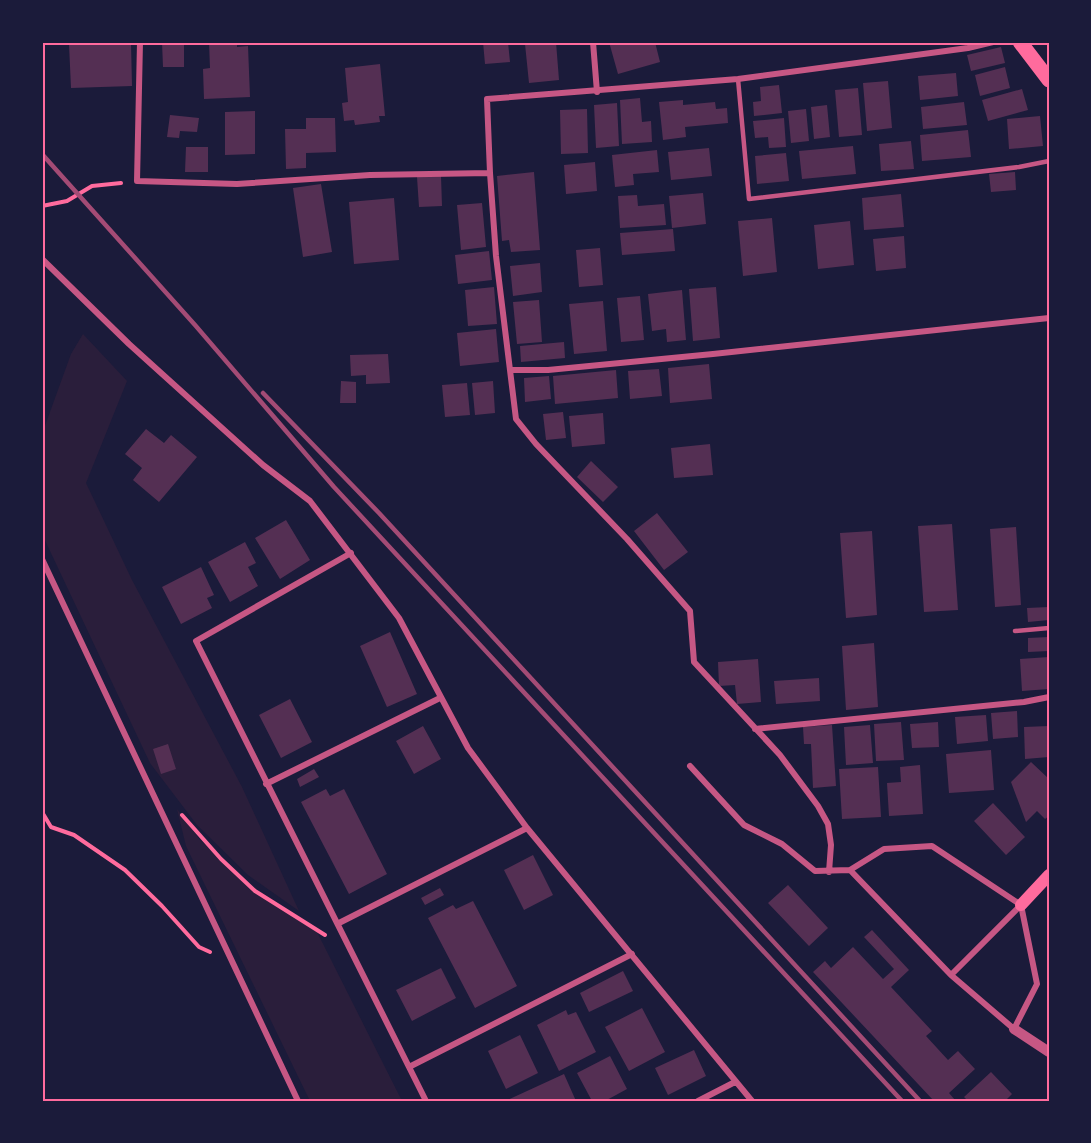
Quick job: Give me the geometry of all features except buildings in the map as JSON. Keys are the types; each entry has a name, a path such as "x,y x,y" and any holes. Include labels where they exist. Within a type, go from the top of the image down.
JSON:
{"main road":[{"path":"1020,42 1049,80"},
{"path":"1021,905 1049,875"}],"street":[{"path":"140,42 137,181 237,184 370,176 490,173"},
{"path":"593,42 597,92"},
{"path":"829,872 831,845 828,824 818,806 755,729 694,662 690,611 516,419 496,256 487,99 738,79 968,48 993,42"},
{"path":"42,259 262,465 310,501 399,618 468,748 527,828 752,1101"},
{"path":"510,370 548,370 1049,318"},
{"path":"351,553 196,641 426,1101"},
{"path":"42,559 298,1101"},
{"path":"755,729 1024,702 1049,697"},
{"path":"266,784 440,698"},
{"path":"690,766 744,825 782,844 815,871 850,870 884,849 932,846 1021,905 1037,984 1014,1029"},
{"path":"339,923 527,828"},
{"path":"850,870 951,975 1014,1029 1049,1053"},
{"path":"951,975 1021,905"},
{"path":"409,1067 632,954"},
{"path":"698,1101 735,1082"}],"lane":[{"path":"738,79 749,199 1019,167 1049,161"},
{"path":"1016,631 1049,628"}],"path":[{"path":"42,206 67,201 92,186 137,181"},
{"path":"177,809 221,860 255,891 317,932 347,942"},
{"path":"42,812 51,827 74,835 124,870 162,906 199,947 210,952 226,952"}],"shaded area":[{"path":"83,334 127,381 86,483 132,580 242,787 299,911 248,875 197,825 150,763 42,534 42,434 71,354"},
{"path":"177,809 200,840 255,891 317,932 402,1101 310,1101 186,846"}],"railway":[{"path":"42,154 195,325 334,487 902,1101"},
{"path":"263,393 379,513 920,1101"}]}
